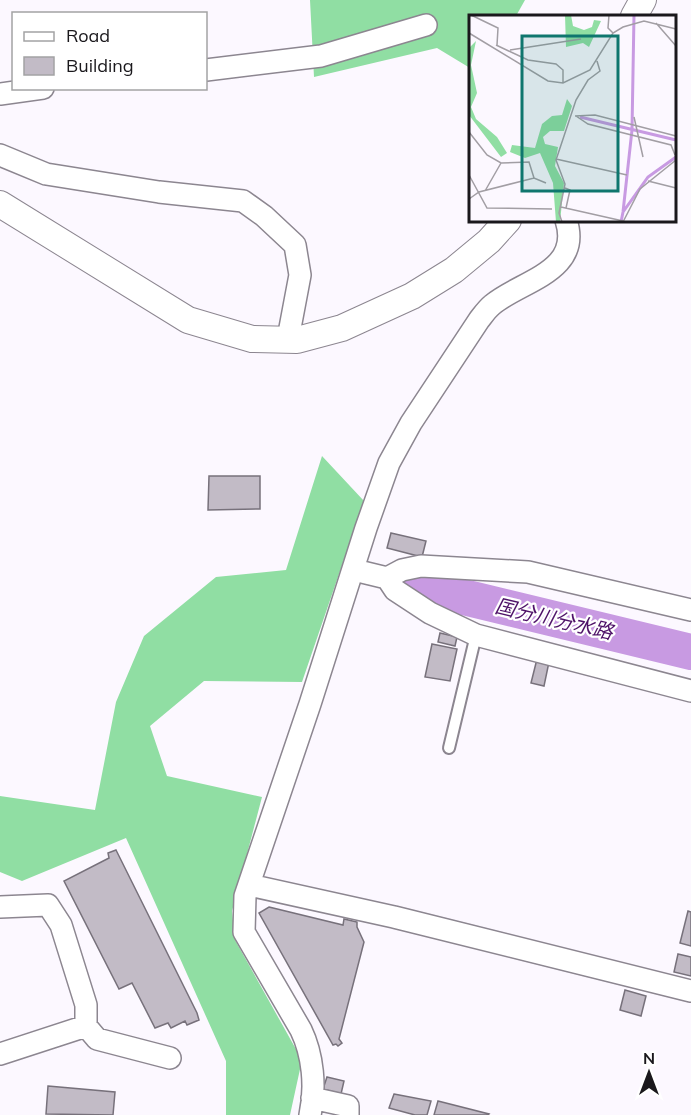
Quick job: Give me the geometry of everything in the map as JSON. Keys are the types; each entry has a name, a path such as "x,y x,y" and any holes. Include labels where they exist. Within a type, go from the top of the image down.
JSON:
{"street":[{"path":"635,15 643,0"},
{"path":"207,70 321,56 426,25"},
{"path":"0,94 29,90"},
{"path":"0,155 46,174 159,192 243,201 264,216 295,245 300,275 291,328 297,340"},
{"path":"0,204 188,320 252,339 297,340 342,328 412,296 454,270 489,241 506,222"},
{"path":"348,1115 348,1106 311,1106 312,1068 309,1046 244,932 245,896 389,463 411,423 479,320 492,305 559,264 566,252 568,238 566,222"},
{"path":"354,570 387,578 402,570 420,566 528,572 691,610"},
{"path":"387,578 395,590 430,613 476,635 691,691"},
{"path":"249,885 394,916 691,991"},
{"path":"0,907 48,905 61,925 86,1005 86,1026 97,1039 170,1058"},
{"path":"0,1054 86,1026"}],"lane":[{"path":"449,748 476,635"}],"green space":[{"path":"310,0 525,0 517,15 469,15 469,67 437,48 314,77"},
{"path":"322,456 364,501 302,682 204,681 150,726 167,776 262,797 232,911 235,940 302,1060 290,1115 226,1115 226,1061 126,838 22,881 0,872 0,796 95,810 116,702 144,636 216,577 286,570"}],"building":[{"path":"209,476 260,476 260,509 208,510"},
{"path":"391,533 426,541 422,557 387,548"},
{"path":"440,633 457,637 455,646 438,642"},
{"path":"432,644 457,649 450,681 425,677"},
{"path":"537,659 549,662 544,686 531,683"},
{"path":"116,850 199,1020 187,1025 185,1021 171,1028 168,1023 155,1028 132,983 119,989 64,881 109,858 108,853"},
{"path":"269,907 343,925 344,919 357,922 364,942 339,1039 342,1043 338,1046 333,1045 259,913"},
{"path":"688,911 691,912 691,946 680,943"},
{"path":"678,954 691,957 691,976 674,972"},
{"path":"625,990 646,996 641,1016 620,1010"},
{"path":"327,1077 344,1081 341,1094 323,1089"},
{"path":"48,1086 115,1092 113,1115 46,1114"},
{"path":"394,1094 431,1101 427,1115 415,1115 389,1108"},
{"path":"438,1101 489,1114 434,1115"}],"waterway":[{"name":"国分川分水路","path":"418,586 691,652"}]}
